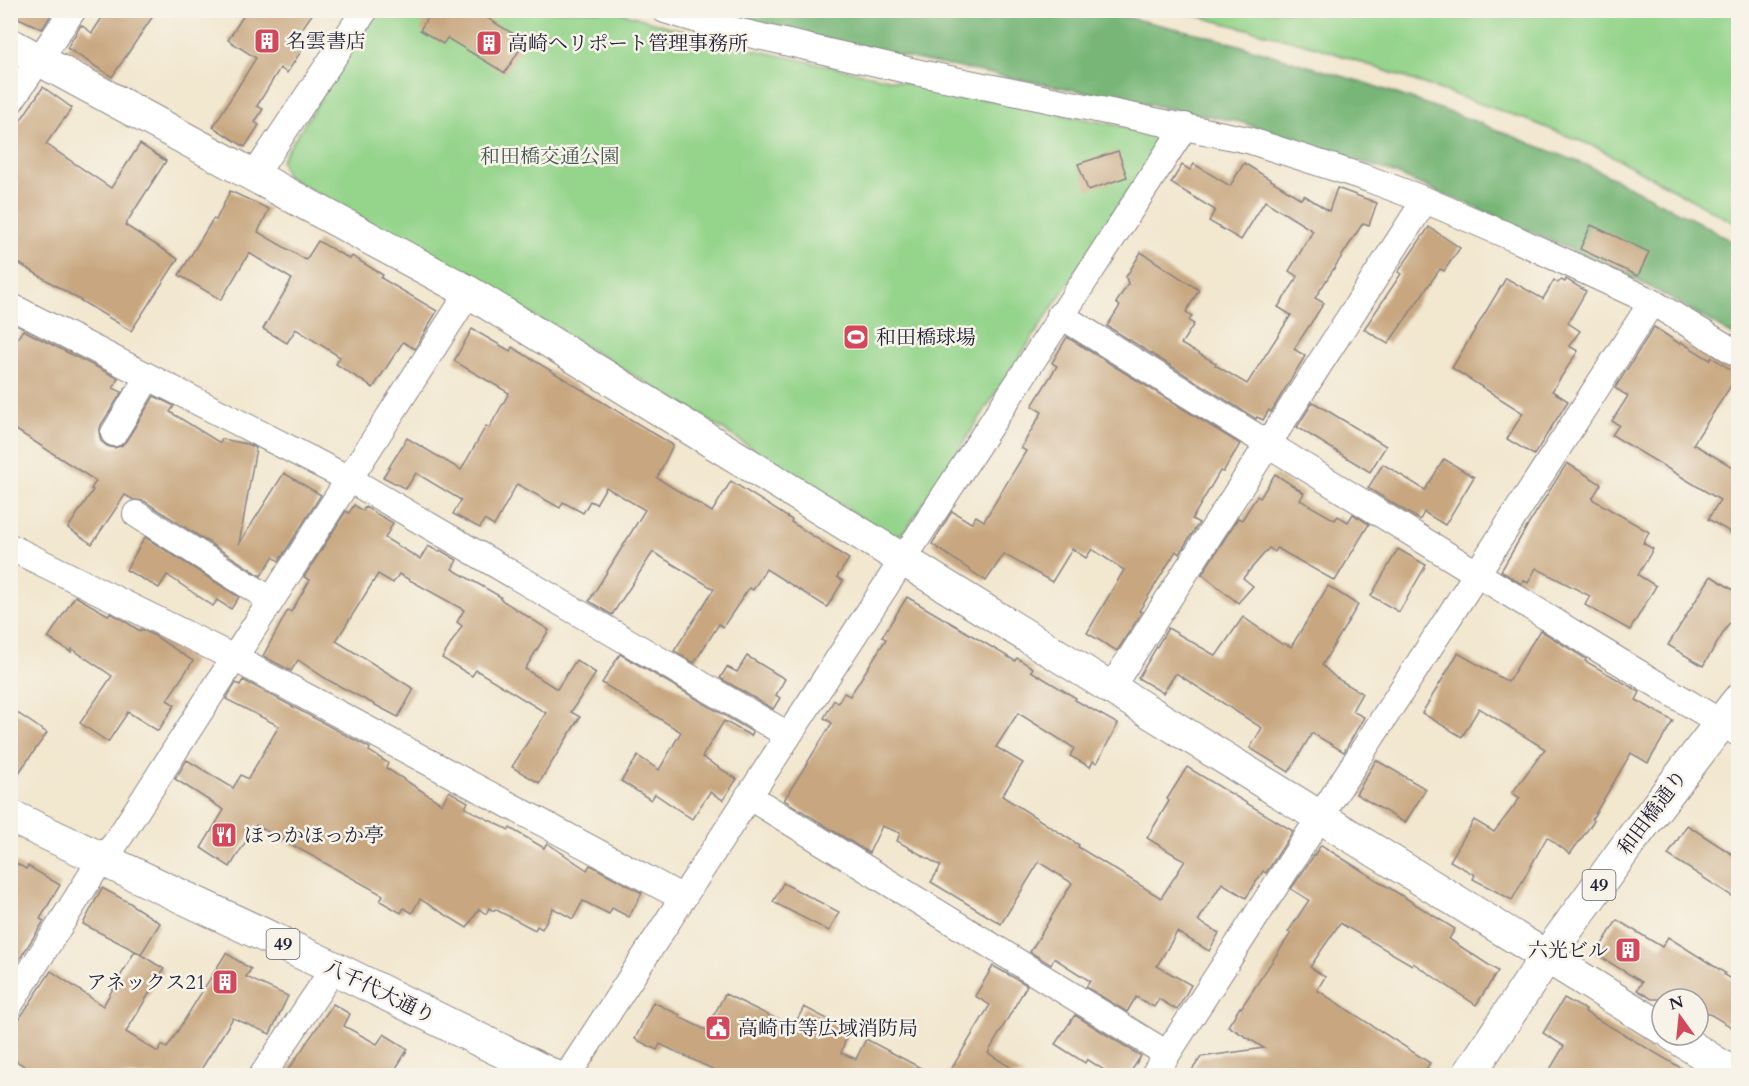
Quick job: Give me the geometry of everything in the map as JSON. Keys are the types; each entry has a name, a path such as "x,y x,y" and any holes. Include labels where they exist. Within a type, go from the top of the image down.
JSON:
{"main road":[{"name":"和田橋通り","path":"1468,1076 1547,956 1632,839 1732,719"},
{"name":"八千代大通り","path":"10,816 334,968 553,1076"}],"street":[{"path":"10,102 74,10"},
{"path":"254,176 364,10"},
{"path":"665,10 732,30 878,64 1248,140 1369,179 1518,240 1652,302 1738,354"},
{"path":"10,44 469,292 1650,1020"},
{"path":"567,1076 1185,126"},
{"path":"1112,688 1425,200"},
{"path":"10,1004 102,860 116,844 469,292"},
{"path":"1153,1076 1652,302"},
{"path":"10,306 349,479 788,735"},
{"path":"1060,315 1478,573 1732,719"},
{"path":"114,433 148,377"},
{"path":"136,514 271,600"},
{"path":"10,547 234,658 683,898"},
{"path":"748,796 1167,1054"},
{"path":"262,1076 334,968"},
{"path":"1692,1047 1736,1075"}],"green space":[{"name":"和田橋交通公園","path":"378,10 616,11 727,44 939,90 1155,133 1159,145 904,533 890,536 684,405 476,282 286,176 281,160"},
{"path":"714,11 1099,11 1205,35 1365,83 1469,119 1591,167 1738,245 1738,338 1621,272 1505,220 1389,171 1240,122 924,61"},
{"path":"1177,11 1738,11 1738,225 1598,148 1530,121 1317,47"}],"building":[{"path":"10,10 54,10 42,29 10,14"},
{"path":"107,10 157,10 112,77 67,48 81,25 92,33"},
{"path":"247,10 315,10 297,36 307,42 287,73 280,68 257,106 263,109 255,122 259,125 245,147 213,127 256,58 228,40"},
{"name":"高崎ヘリポート管理事務所","path":"432,10 474,10 525,41 505,73 447,38 443,44 420,30"},
{"path":"43,87 72,108 46,144 111,188 140,144 166,161 125,225 178,259 131,331 10,258 10,136"},
{"path":"1118,151 1127,177 1088,190 1078,164"},
{"path":"1244,163 1301,199 1304,195 1329,211 1337,188 1377,203 1369,225 1363,223 1315,298 1324,303 1294,349 1305,356 1271,412 1269,410 1263,420 1257,417 1256,419 1107,326 1120,306 1116,303 1128,284 1126,277 1141,252 1199,290 1186,312 1192,316 1189,321 1194,324 1181,344 1216,363 1215,365 1247,384 1291,315 1278,307 1298,277 1289,271 1313,231 1265,201 1241,240 1209,221 1215,210 1171,183 1182,165 1190,170 1194,164 1230,186"},
{"path":"230,191 269,209 258,232 306,260 318,241 350,259 352,256 383,275 381,278 437,311 415,349 403,342 373,388 336,364 340,357 296,329 287,343 263,329 292,279 249,253 221,300 179,275 213,219 216,220"},
{"path":"1591,225 1649,252 1638,276 1580,249"},
{"path":"1429,227 1460,248 1444,271 1440,269 1388,344 1364,329 1401,274 1398,272"},
{"path":"1506,278 1543,299 1554,280 1558,283 1561,280 1565,282 1566,279 1586,291 1568,323 1580,331 1569,346 1578,351 1552,391 1568,401 1534,455 1507,439 1523,413 1452,368"},
{"path":"1654,327 1710,360 1712,357 1738,375 1693,444 1738,470 1738,537 1708,519 1720,500 1612,435 1619,425 1612,421 1628,396 1615,388"},
{"path":"472,329 510,351 512,347 673,445 657,478 712,512 731,481 849,559 837,577 843,581 827,607 766,569 753,590 749,588 723,627 719,624 694,663 674,651 714,589 653,552 612,615 589,601 645,510 606,487 596,504 590,501 583,513 563,502 560,508 517,484 494,526 484,520 480,528 453,514 461,500 416,473 406,489 383,477 407,438 461,470 486,426 489,428 509,393 454,361"},
{"path":"23,330 118,378 113,388 122,392 99,432 101,441 107,446 114,448 126,441 154,396 174,406 170,412 220,443 222,439 256,448 239,544 284,473 321,495 279,561 273,557 261,576 144,501 134,500 125,495 92,544 68,528 93,490 91,489 96,481 10,426 10,349"},
{"path":"1067,337 1240,444 1223,472 1220,471 1192,519 1199,523 1179,554 1176,551 1117,651 1087,633 1124,570 1092,549 1086,558 1072,549 1052,582 1004,554 986,581 932,544 952,511 971,523 976,516 984,521 1026,451 1021,448 1042,412 1032,406 1057,366 1052,363"},
{"path":"1313,402 1386,446 1370,472 1297,427"},
{"path":"1444,459 1474,477 1445,525 1424,512 1420,520 1368,488 1383,464 1425,490"},
{"path":"1567,463 1601,484 1592,499 1649,532 1643,543 1653,549 1638,575 1656,586 1630,630 1585,605 1590,596 1536,568 1528,583 1523,580 1521,584 1501,571"},
{"path":"1275,474 1304,493 1300,500 1335,520 1338,516 1348,522 1353,514 1369,524 1335,581 1277,548 1275,552 1269,548 1243,578 1253,586 1238,603 1202,574 1238,518 1242,520 1257,496 1260,498"},
{"path":"354,505 363,511 365,507 393,523 385,538 420,559 428,546 439,552 440,550 457,560 452,569 501,597 500,599 549,630 525,669 557,689 576,660 596,673 571,712 580,717 539,783 512,767 546,713 476,670 472,676 442,658 462,626 457,622 464,610 399,574 393,583 378,574 336,641 414,689 398,717 328,680 298,660 291,671 263,656 288,610 291,612 310,580 304,577 346,511 349,513"},
{"path":"145,537 239,597 231,609 217,600 213,606 167,575 159,588 126,570"},
{"path":"1398,549 1426,565 1399,612 1371,596"},
{"path":"1711,576 1738,593 1738,609 1703,666 1668,645"},
{"path":"1328,586 1358,605 1322,665 1336,678 1362,693 1352,711 1364,717 1344,752 1312,733 1289,772 1250,748 1262,728 1176,673 1163,693 1138,678 1168,628 1216,656 1243,617 1283,645 1284,643 1291,647"},
{"path":"75,596 140,631 141,629 155,636 193,661 167,700 175,705 158,731 128,712 108,742 80,723 112,676 72,649 71,652 48,638"},
{"path":"907,597 1015,661 1017,658 1033,668 1031,671 1076,698 1075,700 1118,724 1097,763 1093,761 1090,767 1070,756 1074,748 1018,713 996,747 1023,763 1002,796 1079,845 1078,847 1161,898 1185,861 1147,838 1187,767 1293,831 1266,873 1263,871 1246,898 1222,883 1198,921 1219,933 1209,951 1177,932 1157,966 1191,985 1177,1010 1159,999 1154,1007 1136,997 1127,1012 1086,987 1090,981 1054,958 1051,965 1030,952 1072,883 1039,862 1001,924 931,882 941,866 897,841 900,833 882,826 869,853 784,800 832,723 824,718 834,700 838,703 844,693 850,696 886,639 882,637"},
{"path":"1540,630 1586,659 1585,661 1640,692 1636,700 1673,721 1648,763 1631,753 1592,819 1594,821 1570,854 1547,837 1512,900 1473,879 1475,875 1450,861 1474,820 1494,832 1520,798 1512,793 1545,749 1479,708 1462,737 1422,713 1458,653 1508,682"},
{"path":"620,654 753,732 751,736 724,721 702,757 737,779 723,800 710,792 692,819 655,794 651,800 621,781 638,756 659,770 681,732 602,683"},
{"path":"747,656 785,679 776,695 780,698 773,709 720,678 727,667 737,672"},
{"path":"243,680 370,748 369,751 388,763 386,768 442,804 449,791 468,802 465,808 509,830 510,828 544,848 547,843 587,870 590,865 642,893 629,917 612,908 609,914 583,901 573,919 553,908 542,929 537,926 535,930 489,908 486,914 479,909 467,928 420,899 412,913 404,908 401,913 380,901 383,895 256,825 230,867 201,848 224,810 175,779 187,760 233,788 241,775 248,779 279,726 226,699 236,683 240,685"},
{"path":"10,708 47,733 10,785"},
{"path":"1376,760 1426,789 1405,823 1356,794"},
{"path":"1687,825 1738,858 1738,900 1668,855"},
{"path":"1321,845 1455,929 1449,939 1498,971 1476,1005 1413,963 1412,965 1340,923 1310,967 1325,977 1317,990 1430,1063 1422,1076 1188,1076 1201,1057 1264,1048 1228,1026 1291,933 1288,932 1309,900 1291,889"},
{"path":"10,860 26,869 28,866 60,885 40,919 44,921 10,974"},
{"path":"783,883 839,912 829,931 773,902"},
{"path":"102,888 132,904 160,923 141,954 83,924"},
{"path":"1617,920 1662,947 1668,937 1738,983 1738,1031 1710,1014 1710,987 1650,987 1650,998 1637,990 1642,982 1596,954"},
{"path":"135,951 164,969 126,1032 158,1052 162,1045 167,1048 226,953 251,969 246,977 288,996 270,1034 233,1018 197,1076 40,1076 10,1057 10,1033 51,971 103,1006"},
{"path":"993,966 1027,985 988,1053 1024,1076 947,1076 990,1005 975,996"},
{"path":"725,994 793,1027 804,1007 849,1030 841,1053 856,1059 866,1039 936,1076 727,1076 660,1044 657,1050 635,1039 653,1002 706,1030"},
{"path":"1564,998 1695,1076 1546,1076 1564,1046 1543,1033"},
{"path":"333,1004 350,1014 344,1026 377,1044 384,1034 408,1049 391,1076 284,1076"},
{"path":"1075,1015 1141,1056 1128,1076 1113,1076 1087,1059 1085,1063 1055,1044"}],"place":[{"name":"名雲書店","path":"267,41"},
{"name":"高崎ヘリポート管理事務所","path":"489,43"},
{"name":"和田橋球場","path":"856,337"},
{"name":"ほっかほっか亭","path":"224,835"},
{"name":"六光ビル","path":"1628,950"},
{"name":"アネックス21","path":"225,982"},
{"name":"高崎市等広域消防局","path":"718,1028"}]}
